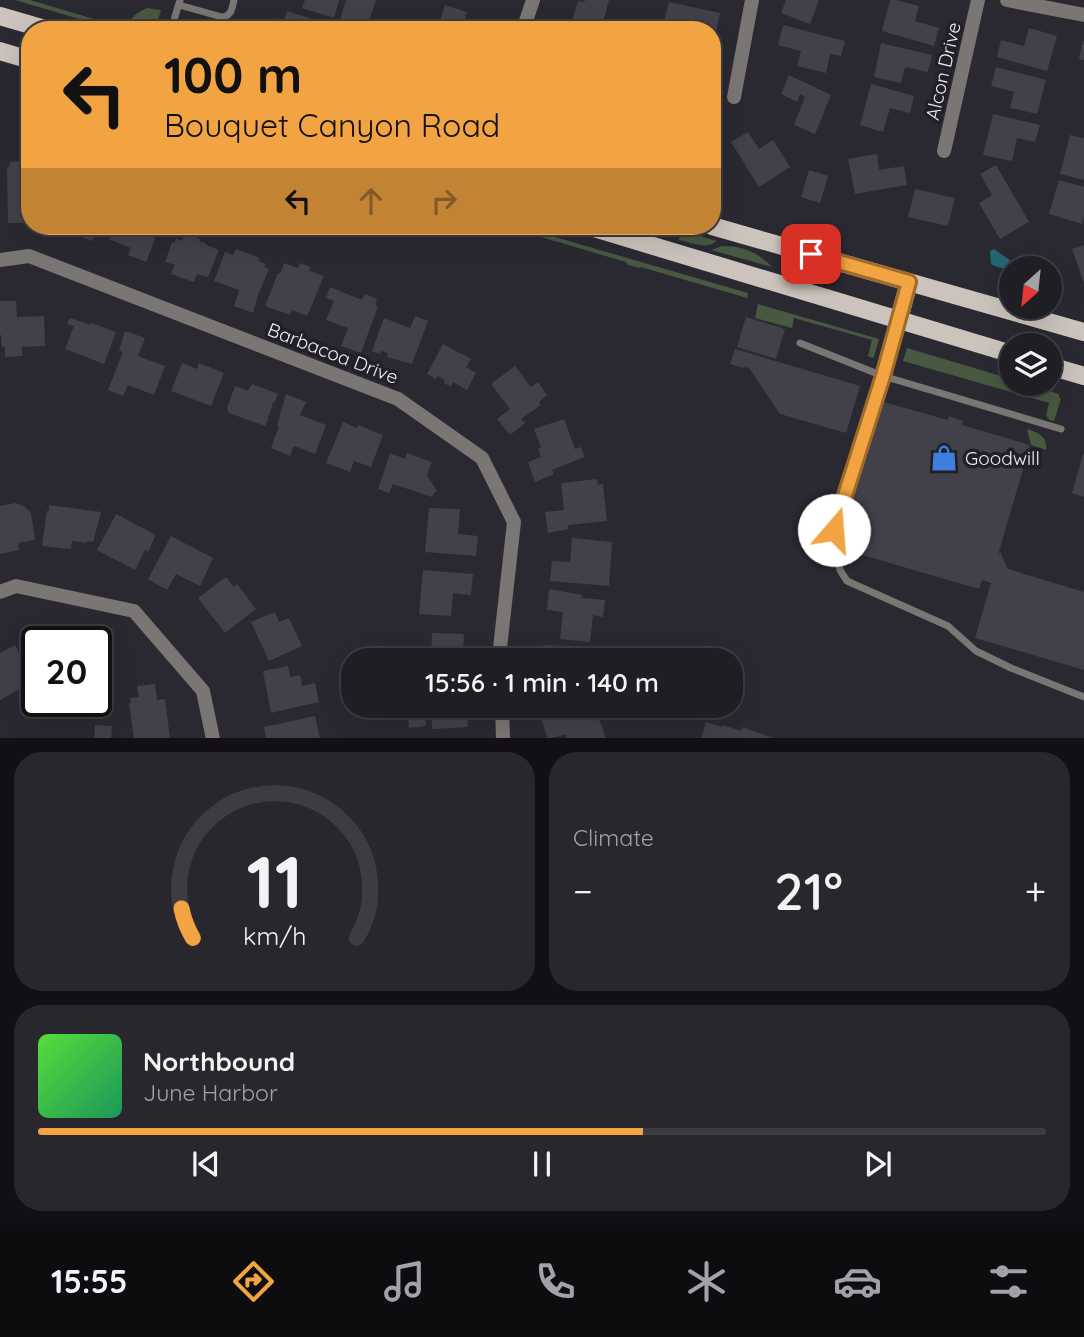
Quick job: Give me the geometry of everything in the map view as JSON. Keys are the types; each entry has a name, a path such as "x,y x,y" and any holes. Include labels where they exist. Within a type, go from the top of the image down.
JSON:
{"main road":[{"path":"0,16 21,22"},
{"path":"0,51 21,57"},
{"path":"721,229 1084,332"},
{"path":"617,235 999,350"},
{"path":"899,319 909,282"},
{"path":"1062,370 1084,376"}],"street":[{"path":"526,21 533,0"},
{"path":"734,96 752,0"},
{"name":"Alcon Drive","path":"944,151 978,0"},
{"path":"1007,0 1084,15"},
{"name":"Barbacoa Drive","path":"0,260 29,256 398,399 482,458 514,522 500,648"},
{"path":"0,592 16,586 134,611 203,691 213,738"},
{"path":"502,718 503,738"}],"lane":[{"path":"174,21 179,3 222,17 230,13 234,0"},
{"path":"899,319 834,530 840,570 847,581 948,626 976,651 1084,697"},
{"path":"800,343 883,376 1061,429"}],"green space":[{"path":"15,0 30,0 101,21 86,21"},
{"path":"147,8 161,10 158,21 130,21"},
{"path":"534,235 548,235 748,293 747,298 628,265 626,262"},
{"path":"697,235 717,241 704,245 679,238"},
{"path":"722,246 749,251 772,267 711,250"},
{"path":"758,304 879,339 874,357 868,356 872,340 794,318 792,328 755,318"},
{"path":"907,348 999,375 999,389 903,361"},
{"path":"1025,396 1059,396 1061,399 1054,421 1046,416 1049,403"},
{"path":"1027,429 1044,438 1046,450 1031,445"}],"water":[{"path":"994,249 1004,256 999,256 999,267 991,264 990,251"}],"building":[{"path":"305,0 339,0 334,18 302,8"},
{"path":"346,0 376,0 369,21 340,21"},
{"path":"609,0 603,21 572,21 578,1"},
{"path":"786,0 819,0 810,24 781,13"},
{"path":"890,0 919,6 915,21 939,28 934,46 882,31"},
{"path":"669,2 720,13 718,21 664,21"},
{"path":"445,5 467,12 464,21 440,21"},
{"path":"287,11 319,21 276,21 277,18 284,20"},
{"path":"783,25 845,41 841,56 830,54 826,73 797,66 801,51 778,45"},
{"path":"1029,28 1057,36 1047,71 997,57 1001,40 1024,46"},
{"path":"1084,41 1084,60 1079,59"},
{"path":"881,43 932,55 928,72 905,67 901,83 874,77"},
{"path":"996,67 1046,80 1037,114 1010,108 1014,92 991,86"},
{"path":"789,75 831,95 815,134 794,125 805,97 800,94 797,102 781,94"},
{"path":"871,84 914,96 910,113 890,108 883,132 860,125"},
{"path":"993,114 1040,125 1035,142 1017,138 1012,161 983,155"},
{"path":"748,132 759,149 773,140 790,167 759,187 731,142"},
{"path":"1070,135 1084,138 1084,180 1060,174"},
{"path":"877,154 879,170 904,166 907,185 855,194 848,159"},
{"path":"21,161 21,223 8,223 7,167 10,162"},
{"path":"996,165 1029,222 1000,239 979,203 992,195 980,174"},
{"path":"809,170 828,176 820,203 801,197"},
{"path":"1059,180 1084,187 1082,224 1049,214"},
{"path":"915,189 955,198 948,226 908,217"},
{"path":"74,235 94,235 92,241"},
{"path":"111,235 156,235 146,262 128,255 131,248 109,239"},
{"path":"190,235 219,250 208,277 197,274 194,282 171,274 175,265 165,262 172,242 174,243 176,238 182,241 183,236 187,238"},
{"path":"1084,245 1084,283 1072,249"},
{"path":"236,249 260,258 259,261 269,269 253,313 234,306 239,290 214,281 225,252 233,255"},
{"path":"284,263 298,268 300,263 311,267 308,273 310,271 324,276 307,316 292,310 290,315 265,306"},
{"path":"330,287 362,300 365,294 377,299 375,305 378,306 361,353 341,346 348,328 326,320 334,301 326,298"},
{"path":"0,301 16,301 17,317 44,316 45,346 22,347 22,356 5,357 5,347 2,347 0,335"},
{"path":"415,316 428,321 412,364 387,357 388,353 372,351 384,318 410,328"},
{"path":"746,317 785,329 776,359 737,347"},
{"path":"70,318 116,332 104,364 65,349 74,326 67,324"},
{"path":"125,331 145,338 138,356 165,366 154,395 128,385 123,396 108,390 123,352 119,351"},
{"path":"443,344 471,359 466,367 476,373 467,390 453,382 451,387 444,383 445,380 427,374"},
{"path":"735,349 860,386 846,433 780,414 749,368 730,364"},
{"path":"182,363 197,369 199,363 224,373 211,406 171,391"},
{"path":"515,366 531,387 538,382 547,395 539,402 541,405 521,419 525,423 510,435 497,419 510,409 491,384"},
{"path":"252,384 278,394 269,416 267,415 269,418 265,426 229,413 227,408 235,386 248,391"},
{"path":"286,394 306,402 300,415 326,425 315,454 294,446 290,456 271,448"},
{"path":"880,401 948,420 949,416 963,421 962,425 1030,445 998,555 1000,552 1008,569 1084,592 1084,670 975,638 991,583 982,580 979,589 845,550 855,514 848,512"},
{"path":"564,419 575,449 581,447 585,457 552,470 554,474 535,482 528,462 541,457 538,449 541,447 534,429"},
{"path":"343,422 383,435 371,467 354,461 350,472 326,463"},
{"path":"390,453 405,459 407,453 432,462 427,475 437,491 432,497 393,484 389,493 378,489"},
{"path":"1084,454 1084,497 1072,493"},
{"path":"597,479 598,485 603,484 607,521 568,525 568,529 548,533 545,512 564,510 561,483"},
{"path":"16,503 31,513 35,540 18,543 19,550 0,554 0,506"},
{"path":"49,505 101,512 93,542 72,541 71,549 42,546"},
{"path":"429,508 460,509 458,534 478,536 476,556 425,552"},
{"path":"116,514 156,535 135,570 97,550"},
{"path":"171,536 213,558 200,586 176,574 167,590 148,579"},
{"path":"572,538 612,542 609,586 550,581 552,561 570,562"},
{"path":"423,570 473,574 471,595 453,593 451,616 419,614"},
{"path":"226,577 234,587 237,584 256,609 225,633 198,598"},
{"path":"549,589 582,595 581,598 605,600 603,617 593,615 590,642 560,639 563,612 547,610"},
{"path":"275,612 279,622 288,618 290,620 302,646 269,661 251,622"},
{"path":"432,633 464,634 463,648 431,648"},
{"path":"15,645 21,657 21,688 0,700 0,653"},
{"path":"543,645 564,646 564,648 543,648"},
{"path":"288,666 290,677 300,675 302,686 315,683 319,702 271,713 263,671"},
{"path":"155,684 157,700 165,699 170,738 134,738 129,703 130,698 139,697 137,686"},
{"path":"315,716 320,738 266,738 264,727"},
{"path":"408,718 425,718 426,726 409,728"},
{"path":"432,718 468,718 468,727 432,729"},
{"path":"541,718 599,718 606,738 567,738 566,734 548,738"},
{"path":"706,722 741,731 743,727 773,738 701,738"},
{"path":"95,725 112,726 111,738 94,738"}],"place":[{"name":"Goodwill","path":"944,458"}],"route":[{"path":"811,254 909,282 883,376 834,530"}]}
